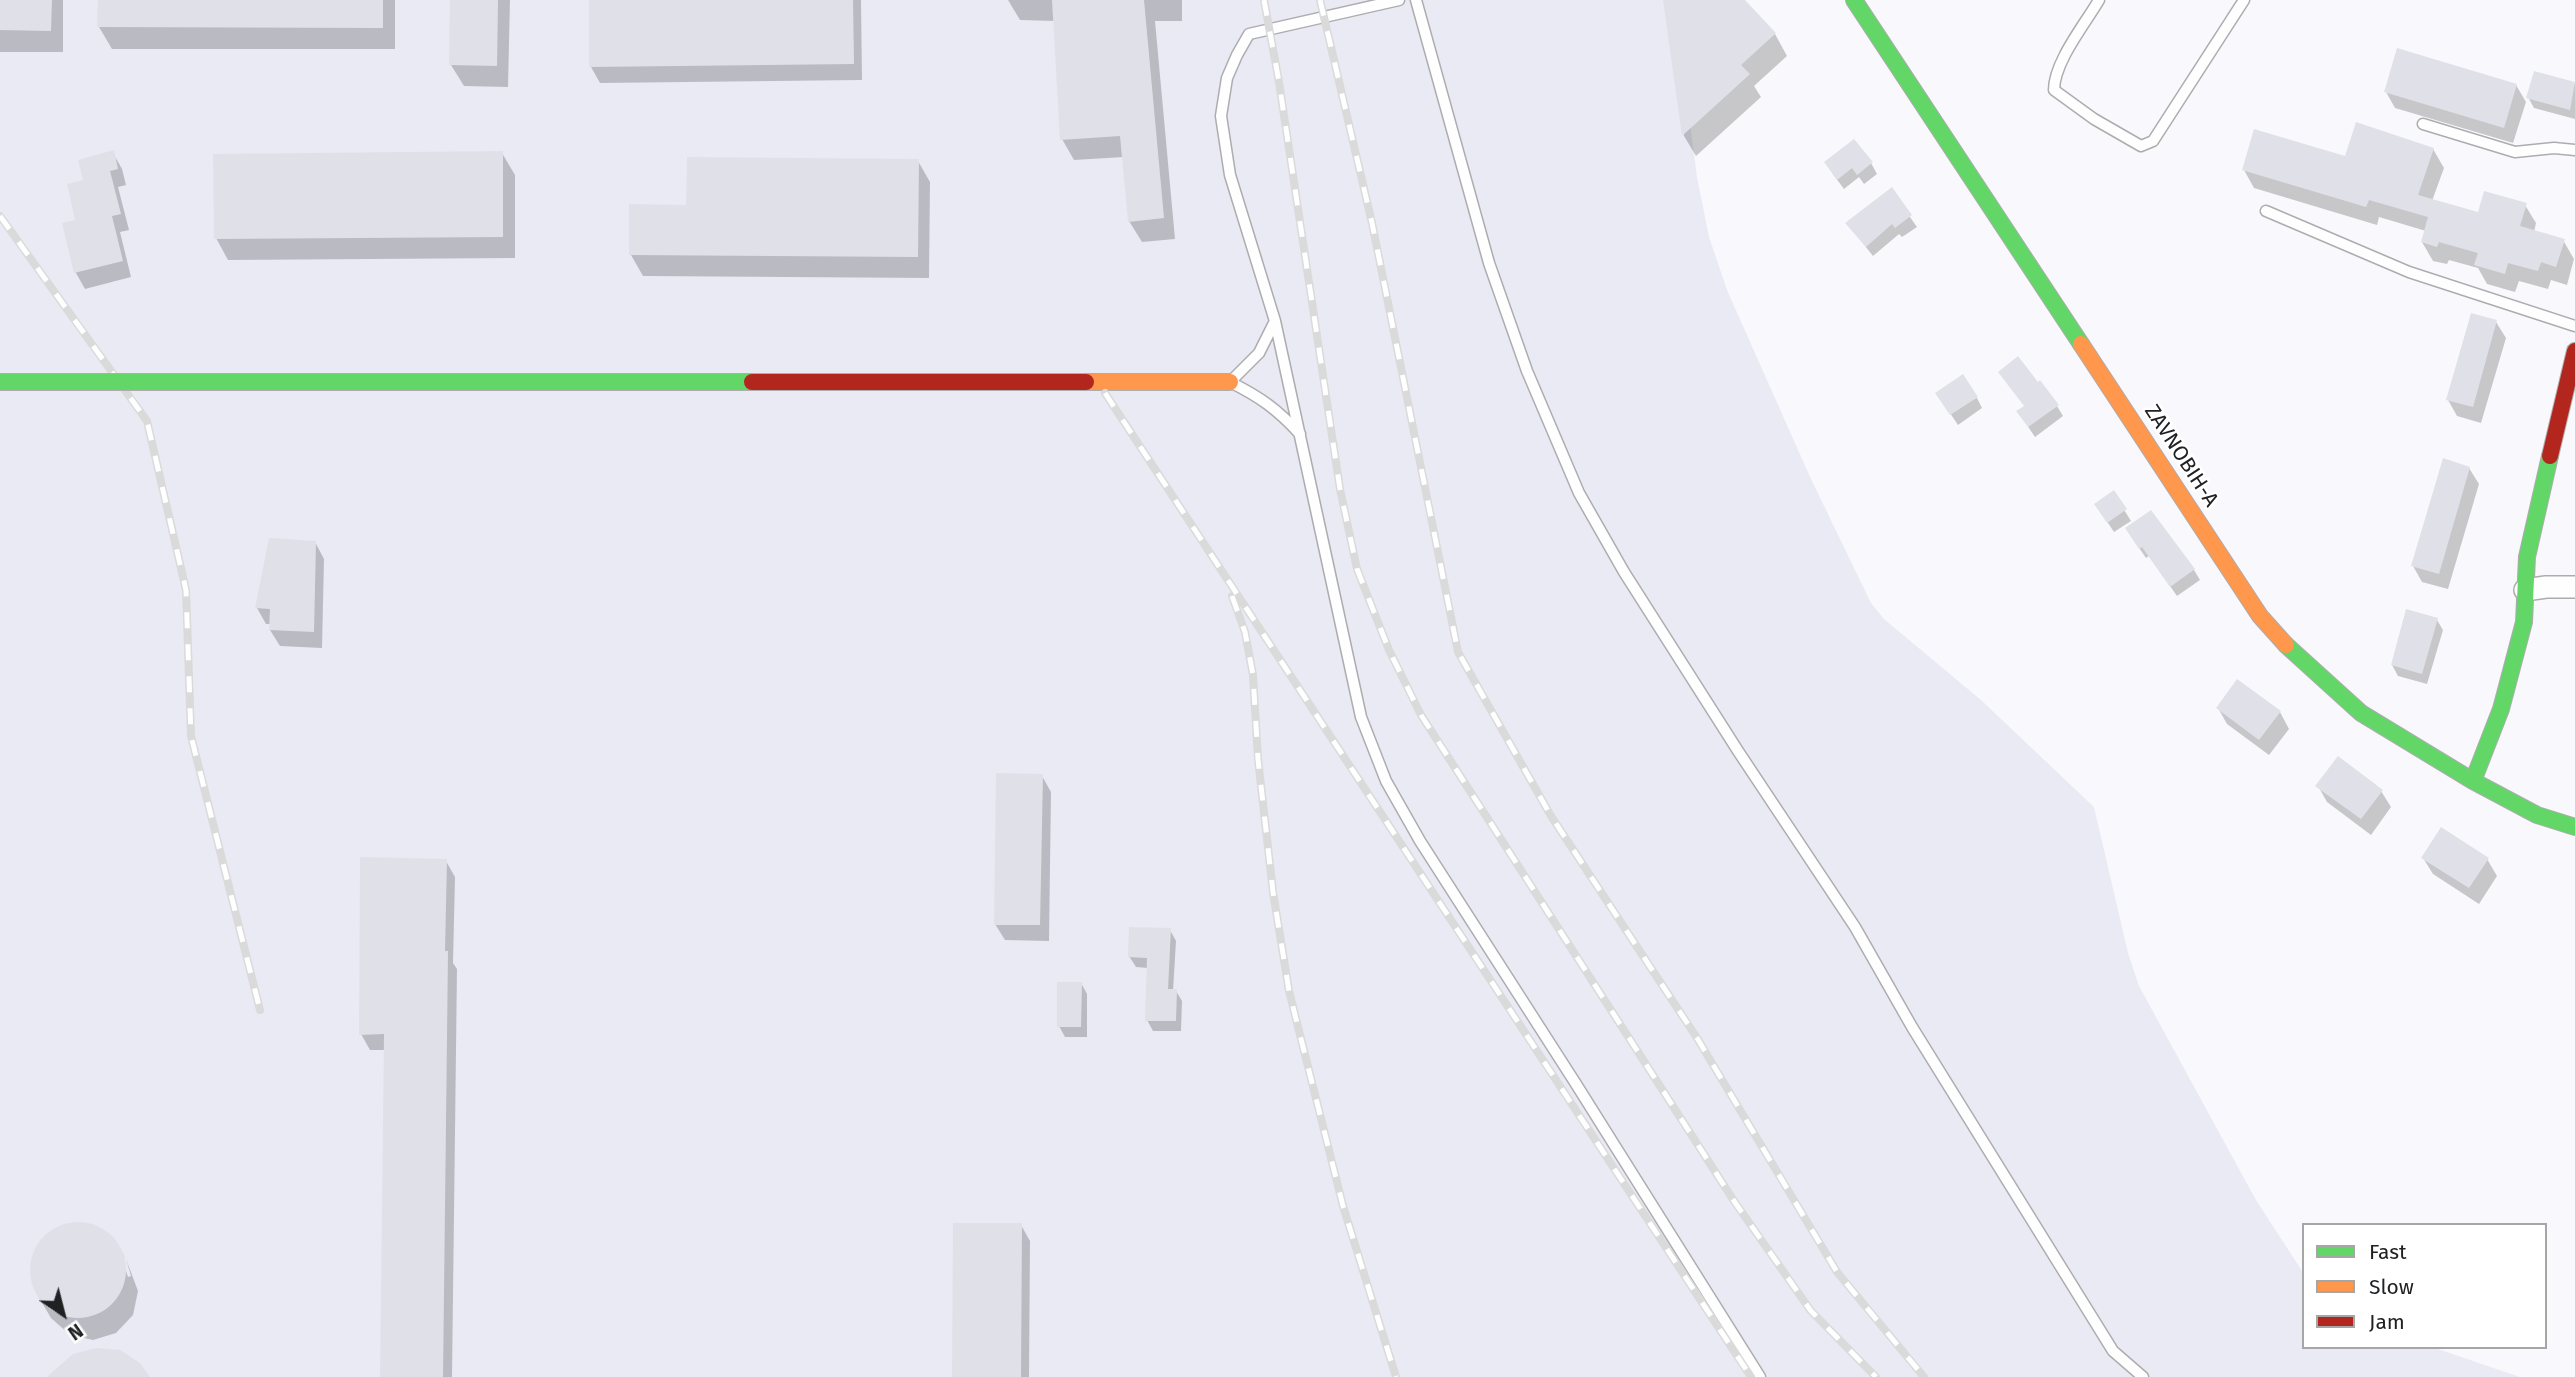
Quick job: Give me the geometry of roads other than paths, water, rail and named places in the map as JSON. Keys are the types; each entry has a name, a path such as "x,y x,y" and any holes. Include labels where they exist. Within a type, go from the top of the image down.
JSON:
{"street":[{"name":"ZAVNOBIH-A","path":"1854,0 2260,616 2285,644 2361,713 2473,781 2537,816 2575,827"},
{"path":"2473,781 2501,709 2524,622 2527,557 2575,351"},
{"path":"0,382 1230,382"},
{"path":"2525,590 2575,587"}],"lane":[{"path":"1399,0 1249,34 1227,78 1221,116 1230,176 1275,321 1361,717 1386,781 1420,841 1760,1377"},
{"path":"1416,0 1489,263 1527,371 1579,493 1624,572 1702,695 1855,927 1912,1027 2113,1351 2143,1377"},
{"path":"2099,0 2054,78 2054,90 2128,141 2141,146 2153,141 2244,0"},
{"path":"2423,124 2515,152 2554,148 2575,150"},
{"path":"2266,211 2409,272 2575,326"},
{"path":"1275,321 1259,353 1230,382 1259,396 1281,414 1300,435"}],"railway":[{"path":"1264,0 1279,82 1340,489 1357,569 1389,650 1421,715 1734,1201 1811,1311 1876,1377"},
{"path":"1320,0 1372,223 1458,652 1551,816 1697,1038 1837,1272 1924,1377"},
{"path":"0,216 147,421 186,590 191,736 260,1010"},
{"path":"1105,393 1751,1377"},
{"path":"1232,596 1245,632 1253,675 1258,759 1273,892 1289,991 1343,1206 1396,1377"}]}
